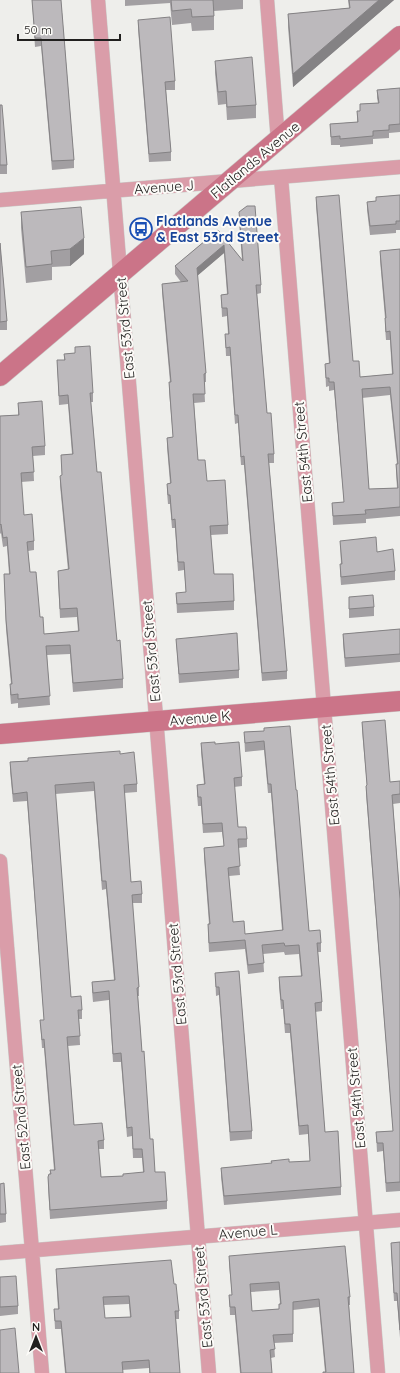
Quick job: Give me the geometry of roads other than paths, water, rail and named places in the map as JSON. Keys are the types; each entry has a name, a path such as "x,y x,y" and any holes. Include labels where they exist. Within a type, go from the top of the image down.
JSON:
{"main road":[{"name":"Flatlands Avenue","path":"0,376 400,36"},
{"name":"Avenue K","path":"0,734 400,701"}],"street":[{"name":"East 53rd Street","path":"98,0 209,1373"},
{"path":"267,0 278,141"},
{"name":"Avenue J","path":"0,200 400,167"},
{"name":"East 54th Street","path":"281,177 378,1373"},
{"name":"East 52nd Street","path":"0,861 42,1373"},
{"name":"Avenue L","path":"0,1253 400,1220"}],"place":[{"name":"Flatlands Avenue & East 53rd Street","path":"141,229"}]}
